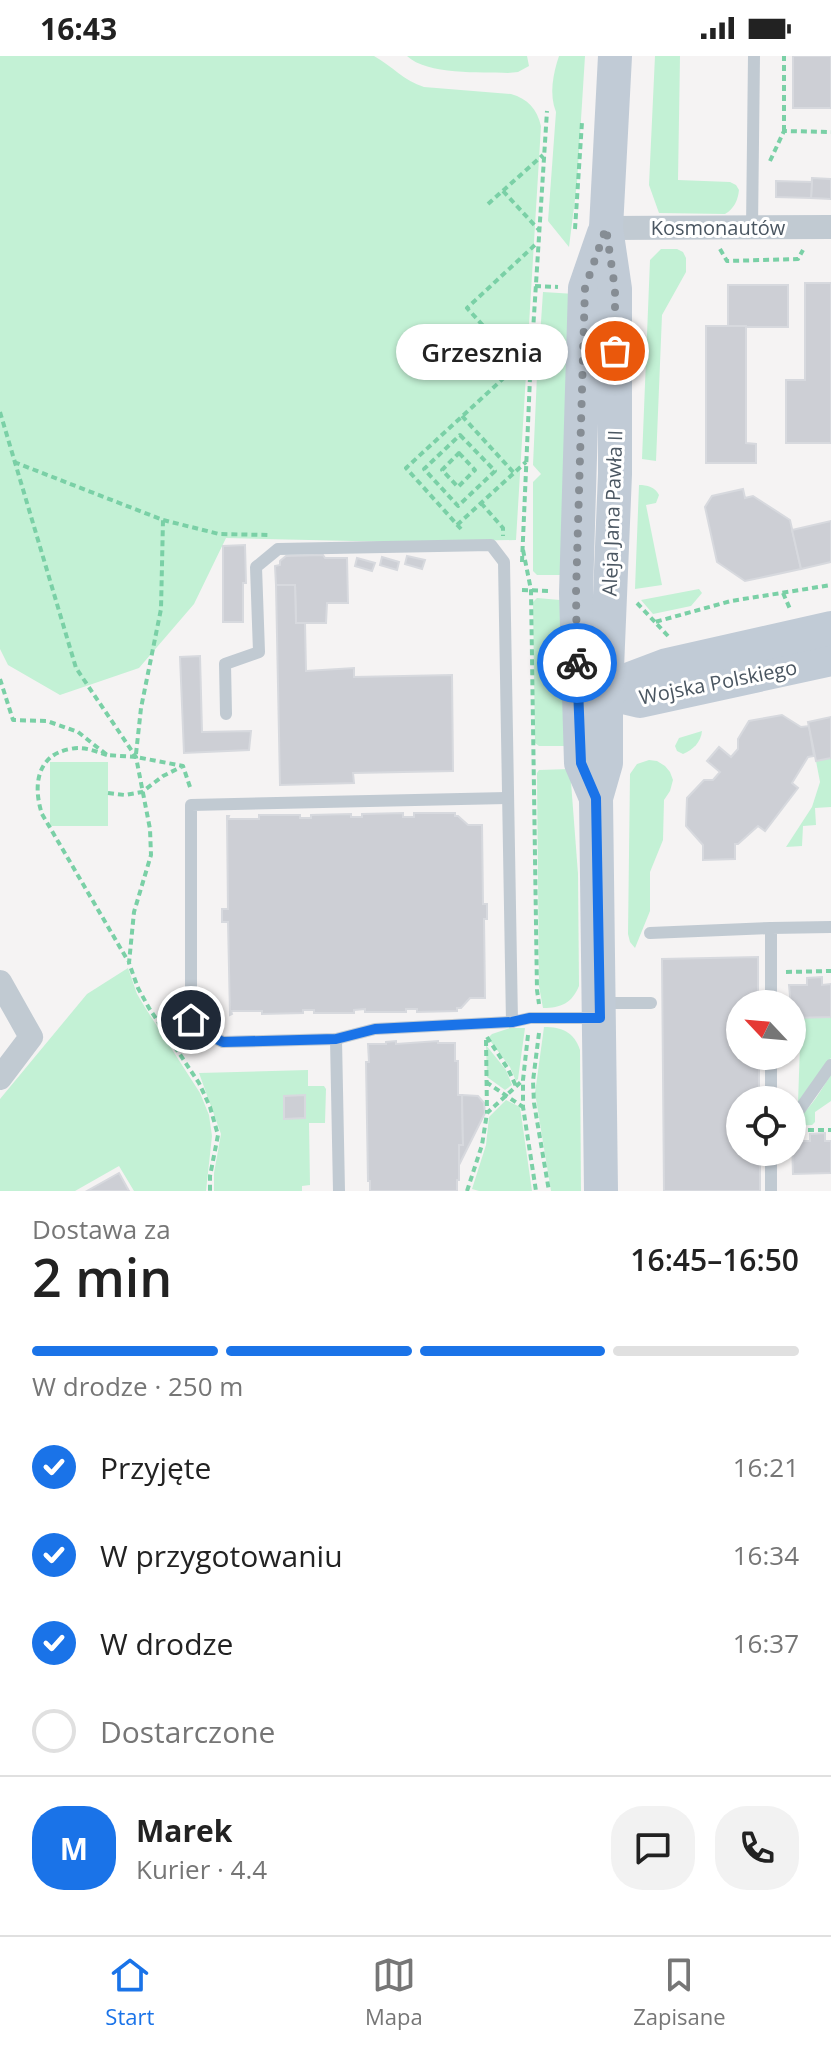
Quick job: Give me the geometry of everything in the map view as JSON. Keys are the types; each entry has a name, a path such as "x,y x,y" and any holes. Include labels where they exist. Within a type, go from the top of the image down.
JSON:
{"main road":[{"name":"Aleja Jana Pawła II","path":"596,798 581,763 576,593 585,288 590,229 615,56"},
{"name":"Aleja Jana Pawła II","path":"590,229 615,289 615,474 606,763 596,798 601,1191"},
{"name":"Wojska Polskiego","path":"609,637 638,660 668,651 831,628"},
{"name":"Wojska Polskiego","path":"579,719 606,693 668,651"},
{"path":"577,657 590,679 606,693"},
{"name":"Wojska Polskiego","path":"606,693 640,701 831,659"}],"street":[{"name":"Kosmonautów","path":"590,229 831,227"},
{"path":"0,982 31,1037 0,1078"}],"lane":[{"path":"752,228 754,56"},
{"path":"226,714 225,664 259,652 256,567 278,549 491,545 504,562 512,1022"},
{"path":"507,798 191,805 191,1020 204,1033 223,1042 336,1039 375,1029 512,1022 651,1003"},
{"path":"650,933 831,927"},
{"path":"771,928 771,990"},
{"path":"336,1039 339,1191"},
{"path":"806,1100 831,1065"},
{"path":"771,1166 771,1191"}],"path":[{"path":"753,173 766,169 784,131 784,56"},
{"path":"547,111 521,540 531,590 537,990 533,1081 549,1191"},
{"path":"582,119 590,229"},
{"path":"784,131 831,132"},
{"path":"488,204 544,154"},
{"path":"503,191 539,230"},
{"path":"530,378 467,308 538,243"},
{"path":"718,246 727,261 798,259 806,245"},
{"path":"535,286 562,287"},
{"path":"475,545 406,468 532,352"},
{"path":"0,412 76,668 136,757"},
{"path":"462,416 514,473"},
{"path":"441,435 450,445"},
{"path":"460,435 495,471 458,506 424,469 442,453 460,435"},
{"path":"423,451 433,461"},
{"path":"442,453 450,462"},
{"path":"459,453 475,470 458,487 442,470 450,462 459,453"},
{"path":"488,464 498,455"},
{"path":"14,462 163,520 219,534 283,535"},
{"path":"457,525 526,462"},
{"path":"422,486 431,477"},
{"path":"440,486 449,477"},
{"path":"440,506 450,497"},
{"path":"481,503 503,528 503,537"},
{"path":"129,963 134,912 151,855 150,829 136,757 141,708 161,609 163,520"},
{"path":"655,622 731,601 831,585"},
{"path":"783,592 790,609"},
{"path":"629,595 655,622 668,651"},
{"path":"0,679 13,720 47,721 68,728 78,732 107,755"},
{"path":"183,766 107,755 87,749 70,749 54,754 44,764 37,784 37,798 42,814 129,963 143,998 199,1083 210,1107 218,1135 210,1191"},
{"path":"108,793 125,795 142,792 183,766"},
{"path":"183,766 191,788 191,805"},
{"path":"779,972 831,971"},
{"path":"535,1018 523,1080 523,1107 536,1191"},
{"path":"487,1024 487,1040 516,1086"},
{"path":"467,1191 482,1145 487,1113 485,1040"},
{"path":"487,1113 523,1080"},
{"path":"486,1082 523,1107"},
{"path":"806,1130 831,1130"}],"green space":[{"path":"0,56 374,56 424,87 511,94 531,106 541,126 516,540 397,542 226,538 194,604 139,668 60,695 8,665 0,649"},
{"path":"407,56 527,56 529,66 508,73 455,71 427,67"},
{"path":"559,56 585,56 577,183 569,247 548,221 556,112 553,84"},
{"path":"655,56 680,56 678,180 730,182 736,185 739,190 737,201 725,214 659,213 649,185"},
{"path":"661,249 683,252 686,272 662,315 656,461 642,459 650,260"},
{"path":"543,292 575,294 561,575 537,575 533,571 533,482 541,474 533,465 537,375 548,364 539,351"},
{"path":"639,485 650,487 659,495 656,503 646,505 662,585 635,589"},
{"path":"699,589 702,593 691,606 653,614 641,600"},
{"path":"537,598 560,600 567,746 539,746 535,743 533,602"},
{"path":"702,731 693,748 683,754 677,751 675,746 679,738"},
{"path":"831,758 831,807 815,808 816,825 803,826 802,846 786,847 812,807 820,782 816,761"},
{"path":"649,760 665,766 673,780 664,800 663,840 650,872 650,911 635,948 628,934 630,774 637,764"},
{"path":"50,762 108,762 108,826 50,826"},
{"path":"570,769 578,874 579,986 565,1003 543,1008 539,986 537,773 539,770"},
{"path":"128,968 137,994 200,1093 209,1115 212,1136 206,1191 134,1191 119,1166 75,1191 0,1191 0,1099 87,994"},
{"path":"831,1017 831,1058 806,1092 806,1086 799,1086 799,1070 806,1070 806,1018"},
{"path":"544,1027 566,1032 580,1050 581,1191 551,1191 535,1093"},
{"path":"510,1028 525,1028 516,1081 510,1067 488,1038"},
{"path":"486,1045 506,1070 512,1085 505,1090 487,1077"},
{"path":"308,1070 308,1086 324,1086 326,1089 325,1123 309,1123 310,1185 302,1186 302,1191 214,1191 221,1134 199,1073"},
{"path":"831,1075 831,1101 815,1112 812,1125 806,1125 806,1110"},
{"path":"506,1100 520,1107 532,1191 472,1189 486,1145 489,1117"}],"building":[{"path":"793,56 831,56 831,108 793,108"},
{"path":"812,178 831,179 831,199 811,198"},
{"path":"776,181 812,182 811,198 776,197"},
{"path":"805,283 831,283 831,443 786,443 786,380 805,380"},
{"path":"728,285 788,285 788,327 728,327"},
{"path":"706,326 746,326 746,443 756,444 756,463 706,463"},
{"path":"743,489 745,498 753,496 790,520 801,569 745,581 717,562 705,507 712,496"},
{"path":"831,521 831,562 801,569 792,530"},
{"path":"245,545 243,622 223,622 223,546"},
{"path":"323,555 325,558 347,558 348,603 327,603 326,623 296,623 295,585 276,585 275,566 280,565 286,556"},
{"path":"407,556 425,560 422,569 405,564"},
{"path":"382,557 399,562 397,570 380,565"},
{"path":"357,558 375,563 372,571 355,566"},
{"path":"276,585 295,585 296,623 305,623 306,671 354,668 354,677 452,675 453,771 353,773 354,783 280,785"},
{"path":"200,656 202,732 251,731 249,750 184,753 180,657"},
{"path":"782,715 801,727 809,726 814,756 808,757 792,783 798,788 765,831 758,826 735,844 735,859 703,860 703,845 686,826 687,798 704,780 713,780 720,772 707,761 719,747 731,757 738,749 738,739 749,721"},
{"path":"831,717 831,758 816,761 808,722"},
{"path":"403,813 403,817 414,817 414,813 455,813 468,825 482,825 483,904 487,904 487,919 484,919 485,998 470,998 457,1011 417,1012 417,1009 406,1009 406,1012 365,1012 365,1009 354,1010 354,1013 303,1010 303,1013 262,1014 262,1011 231,1011 230,1015 228,922 222,922 222,909 228,909 227,816 228,819 259,819 259,815 311,818 311,815 351,814 351,817 362,817 362,814"},
{"path":"758,957 758,990 726,990 726,1070 759,1070 759,1086 726,1086 726,1166 760,1166 760,1191 664,1191 662,959"},
{"path":"822,977 822,985 831,984 831,1017 806,1018 806,990 789,990 789,985 807,985 807,978"},
{"path":"396,1041 396,1044 455,1043 458,1095 462,1095 463,1145 459,1145 457,1191 370,1191 368,1044"},
{"path":"305,1095 305,1118 284,1119 284,1096"},
{"path":"462,1095 478,1096 484,1103 485,1113 459,1165 459,1145 463,1145"},
{"path":"825,1133 825,1141 831,1141 831,1173 793,1174 793,1166 806,1166 806,1141 810,1141 810,1134"},
{"path":"119,1173 129,1191 87,1191"}],"way so far":[{"path":"577,663 576,593 585,288 606,228 615,289 615,351"}],"place":[{"name":"Grzesznia","path":"615,351"}],"route":[{"path":"191,1020 204,1033 223,1042 336,1039 375,1029 512,1022 530,1018 600,1018 596,798 581,763 577,663"}]}
